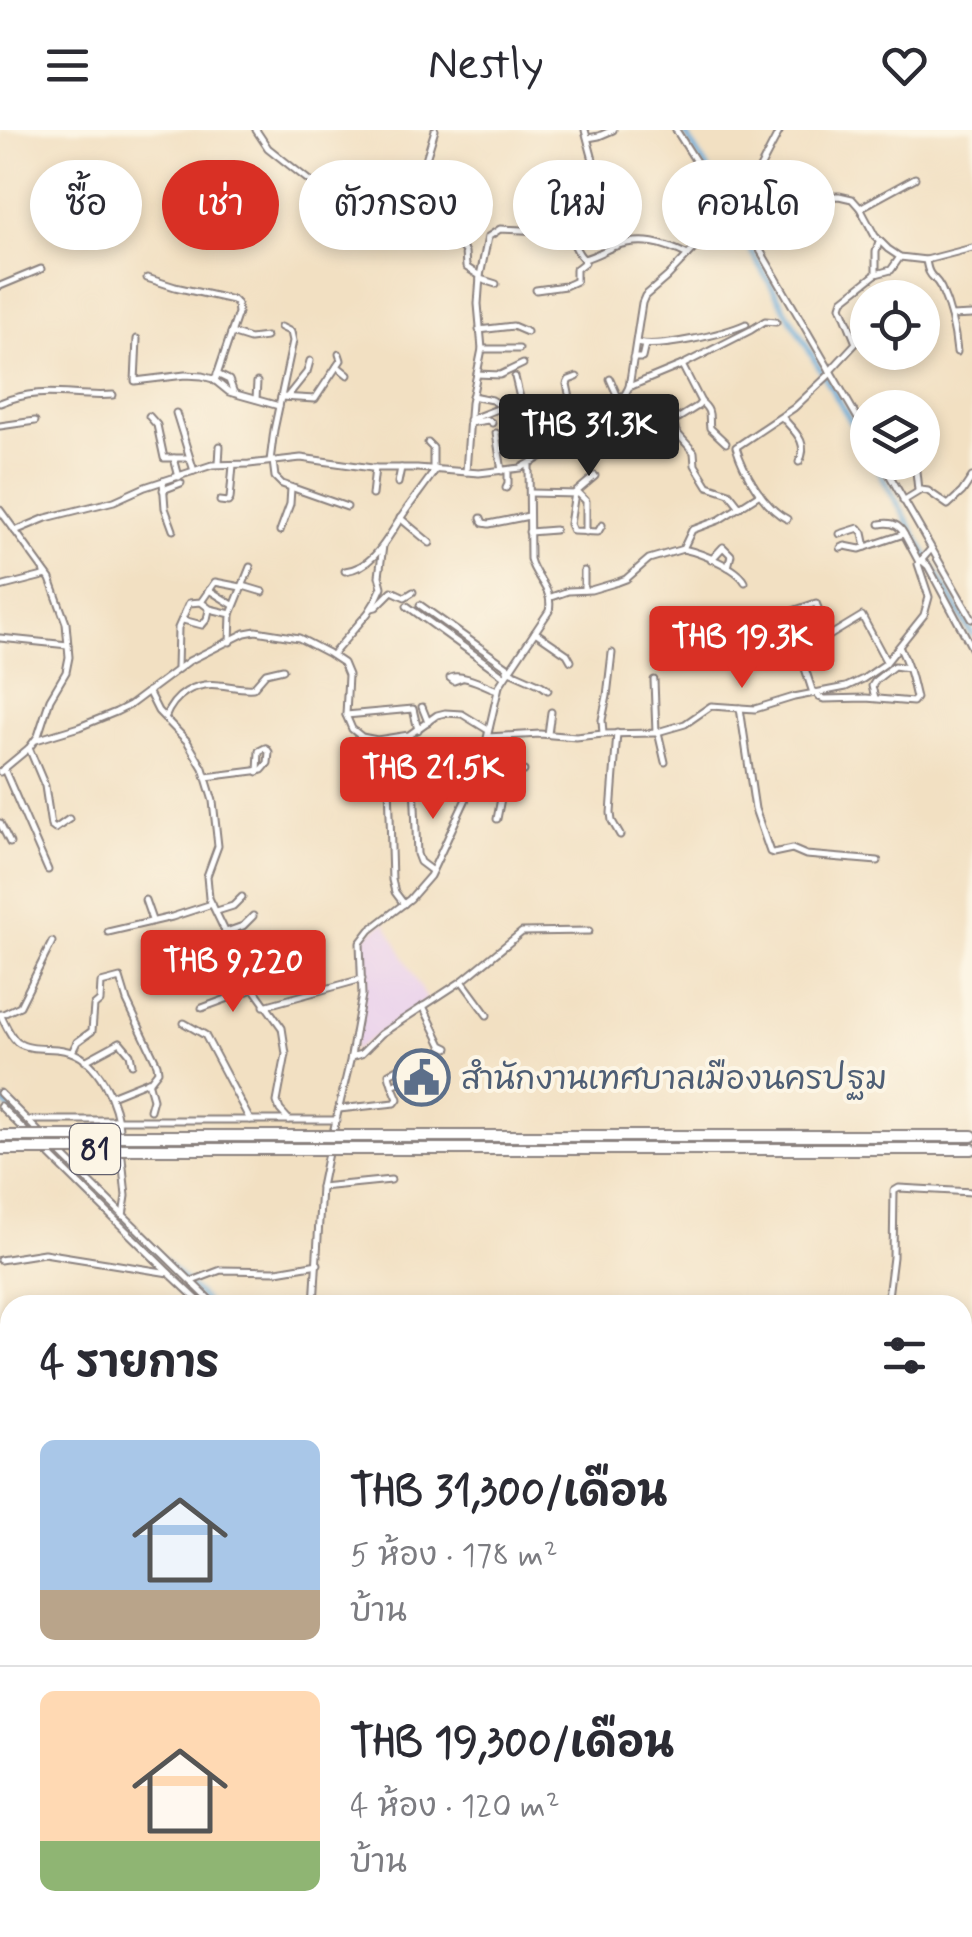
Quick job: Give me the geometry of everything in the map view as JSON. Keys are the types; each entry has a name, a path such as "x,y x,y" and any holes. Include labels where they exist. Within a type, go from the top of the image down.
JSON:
{"highway":[{"name":"81","path":"0,1136 190,1136 334,1130 972,1136"},
{"name":"81","path":"0,1149 972,1150"}],"street":[{"path":"256,130 268,148 299,173"},
{"path":"426,160 435,130"},
{"path":"592,160 585,135 599,136 613,130"},
{"path":"676,130 696,160"},
{"path":"764,160 780,130"},
{"path":"860,208 915,178"},
{"path":"835,196 852,199 880,241 900,257 926,260 972,248"},
{"path":"466,472 472,396 482,350 478,304 488,236 500,229 566,232 584,259"},
{"path":"642,241 660,243 688,256"},
{"path":"876,274 880,241"},
{"path":"463,250 466,266 496,284"},
{"path":"584,259 605,250"},
{"path":"163,490 194,471 220,464 309,459 375,468 466,472 505,471 532,463 581,440 604,425 621,405 629,387 643,300 694,250"},
{"path":"753,250 850,409"},
{"path":"787,519 777,514 760,494 736,447 807,397 855,346 842,300 876,274 891,270 900,257"},
{"path":"536,290 576,281 576,269 584,259"},
{"path":"926,260 928,273 938,283 951,316 957,352"},
{"path":"0,286 41,268"},
{"path":"147,278 236,302 238,313 216,377"},
{"path":"951,316 972,315"},
{"path":"629,387 682,365 765,321 776,322"},
{"path":"636,343 727,332 746,324"},
{"path":"280,326 294,338 284,397"},
{"path":"480,330 516,326 528,332"},
{"path":"231,333 250,339 266,336"},
{"path":"137,340 135,381 193,374 216,377 225,390 279,406"},
{"path":"644,345 653,355"},
{"path":"634,358 642,358 644,345"},
{"path":"482,350 519,349"},
{"path":"284,397 315,399 342,360 338,354"},
{"path":"310,360 302,380 279,406 271,446 275,478 291,488 347,508"},
{"path":"478,374 500,376 522,364"},
{"path":"682,365 700,402 710,413 710,428 726,444"},
{"path":"337,366 348,375"},
{"path":"577,377 567,384 589,461"},
{"path":"469,421 520,400 515,378"},
{"path":"610,379 621,405"},
{"path":"256,399 257,382"},
{"path":"0,403 37,392 113,395"},
{"path":"472,396 503,407"},
{"path":"700,402 674,420 674,429 694,452 695,465 708,486 729,493 740,507"},
{"path":"176,414 194,471"},
{"path":"149,416 157,426 164,458 189,458"},
{"path":"782,417 803,444 804,454 799,462"},
{"path":"0,426 35,421"},
{"path":"469,421 492,423"},
{"path":"496,434 506,488"},
{"path":"315,1295 321,1187 362,995 362,939 404,904 432,871 475,778 497,690 550,611 551,597 532,566 532,463 524,434"},
{"path":"345,571 358,568 383,546 435,469 434,448 428,443"},
{"path":"220,446 220,464"},
{"path":"500,450 514,446"},
{"path":"174,458 180,480"},
{"path":"220,501 230,499 232,465"},
{"path":"372,496 375,468"},
{"path":"398,484 401,468"},
{"path":"596,476 576,493 571,528 574,532 598,532 602,525"},
{"path":"903,500 918,490 928,491 947,505 972,478"},
{"path":"15,531 46,518 114,501 163,481 180,480"},
{"path":"892,480 928,566 972,648"},
{"path":"917,480 918,490"},
{"path":"163,481 165,508 173,530"},
{"path":"530,492 545,490 550,485"},
{"path":"280,530 290,504 291,488"},
{"path":"530,492 582,495 586,501 586,532"},
{"path":"682,549 692,530 719,520 760,494"},
{"path":"0,510 47,575 66,623 66,672 50,699 36,740 2,771 48,870"},
{"path":"400,518 430,544"},
{"path":"481,518 483,524 520,518 522,524 555,530"},
{"path":"880,524 897,526 972,619"},
{"path":"866,547 859,528 840,533 842,547 854,548 866,547 904,534"},
{"path":"332,655 372,608 382,587 379,574 383,546"},
{"path":"712,560 724,547 731,557 728,568"},
{"path":"551,597 618,582 648,560 682,549 740,574 746,582"},
{"path":"36,740 80,727 136,700 200,654 250,632 299,638 343,663 347,670 346,715 356,734 369,740 400,738 437,715 450,712 466,716 488,733 576,737 657,732 685,724 711,706 761,708 814,692 840,689 874,673 924,615 929,592 919,570 924,556"},
{"path":"230,642 231,614 250,567"},
{"path":"582,590 584,571"},
{"path":"0,586 47,575"},
{"path":"201,602 217,582 263,592"},
{"path":"209,590 234,605"},
{"path":"372,608 392,591 405,598 413,592"},
{"path":"177,668 178,628 189,603 201,602 210,609 231,614"},
{"path":"887,662 862,616 828,636 816,603 787,613 814,692 824,699 875,699 908,704 915,701 908,668 898,647"},
{"path":"420,605 507,671"},
{"path":"406,606 507,671 548,690"},
{"path":"183,620 202,625 210,609"},
{"path":"535,632 571,661"},
{"path":"0,638 68,645"},
{"path":"603,734 612,653"},
{"path":"875,699 872,684 894,666 908,668"},
{"path":"165,718 174,699 183,693 212,684 254,688 266,673 283,669"},
{"path":"462,678 497,690"},
{"path":"654,680 657,732 665,762"},
{"path":"148,691 154,705 187,741 206,777 218,846 206,883 212,904 253,989 282,1028 285,1061 278,1102 289,1120"},
{"path":"136,700 154,705"},
{"path":"422,707 428,722"},
{"path":"740,708 755,809 770,852 792,849 806,855 878,862"},
{"path":"346,715 413,709 418,730"},
{"path":"548,734 551,712"},
{"path":"617,734 610,812 620,836"},
{"path":"29,748 47,792 51,826 70,819"},
{"path":"388,767 392,880 404,904"},
{"path":"497,819 504,782 511,772 524,770"},
{"path":"206,777 258,772"},
{"path":"475,778 504,782"},
{"path":"389,783 452,781 471,788"},
{"path":"414,782 416,854 432,871"},
{"path":"0,823 10,843"},
{"path":"216,912 242,897"},
{"path":"145,900 152,921"},
{"path":"108,932 212,904"},
{"path":"226,932 243,926 254,916"},
{"path":"351,1057 361,1054 382,1034 462,981 522,932 588,931"},
{"path":"52,942 20,1006 0,1015 21,1044 72,1052 100,1076 119,1120 126,1196 123,1216"},
{"path":"72,1052 77,1042 92,1031 94,1006 100,1001 102,982 120,978 158,1067 156,1076 148,1081 111,1096"},
{"path":"264,1006 362,979"},
{"path":"462,981 487,1015"},
{"path":"202,1008 253,989"},
{"path":"423,1006 440,1043 448,1048"},
{"path":"184,1023 205,1034 250,1120"},
{"path":"85,1061 120,1042 130,1054 132,1064"},
{"path":"339,1109 395,1103 398,1099 392,1085 389,1074 405,1065 411,1077 392,1085"},
{"path":"148,1081 153,1099 150,1110"},
{"path":"0,1094 123,1216 194,1295"},
{"path":"0,1106 175,1273"},
{"path":"27,1120 289,1120 334,1130"},
{"path":"321,1187 391,1180"},
{"path":"888,1295 894,1191 900,1188 972,1192"},
{"path":"0,1260 44,1253 175,1273 192,1281 206,1295"},
{"path":"192,1281 221,1270 277,1271 318,1264"}],"shaded area":[{"path":"385,922 427,1000 353,1051 364,990 361,947 366,936"}],"waterway":[{"path":"683,130 850,420"},
{"path":"884,480 972,635"},
{"path":"0,1099 36,1135"},
{"path":"51,1150 199,1295"}],"place":[{"name":"สำนักงานเทศบาลเมืองนครปฐม","path":"422,1078"}]}
